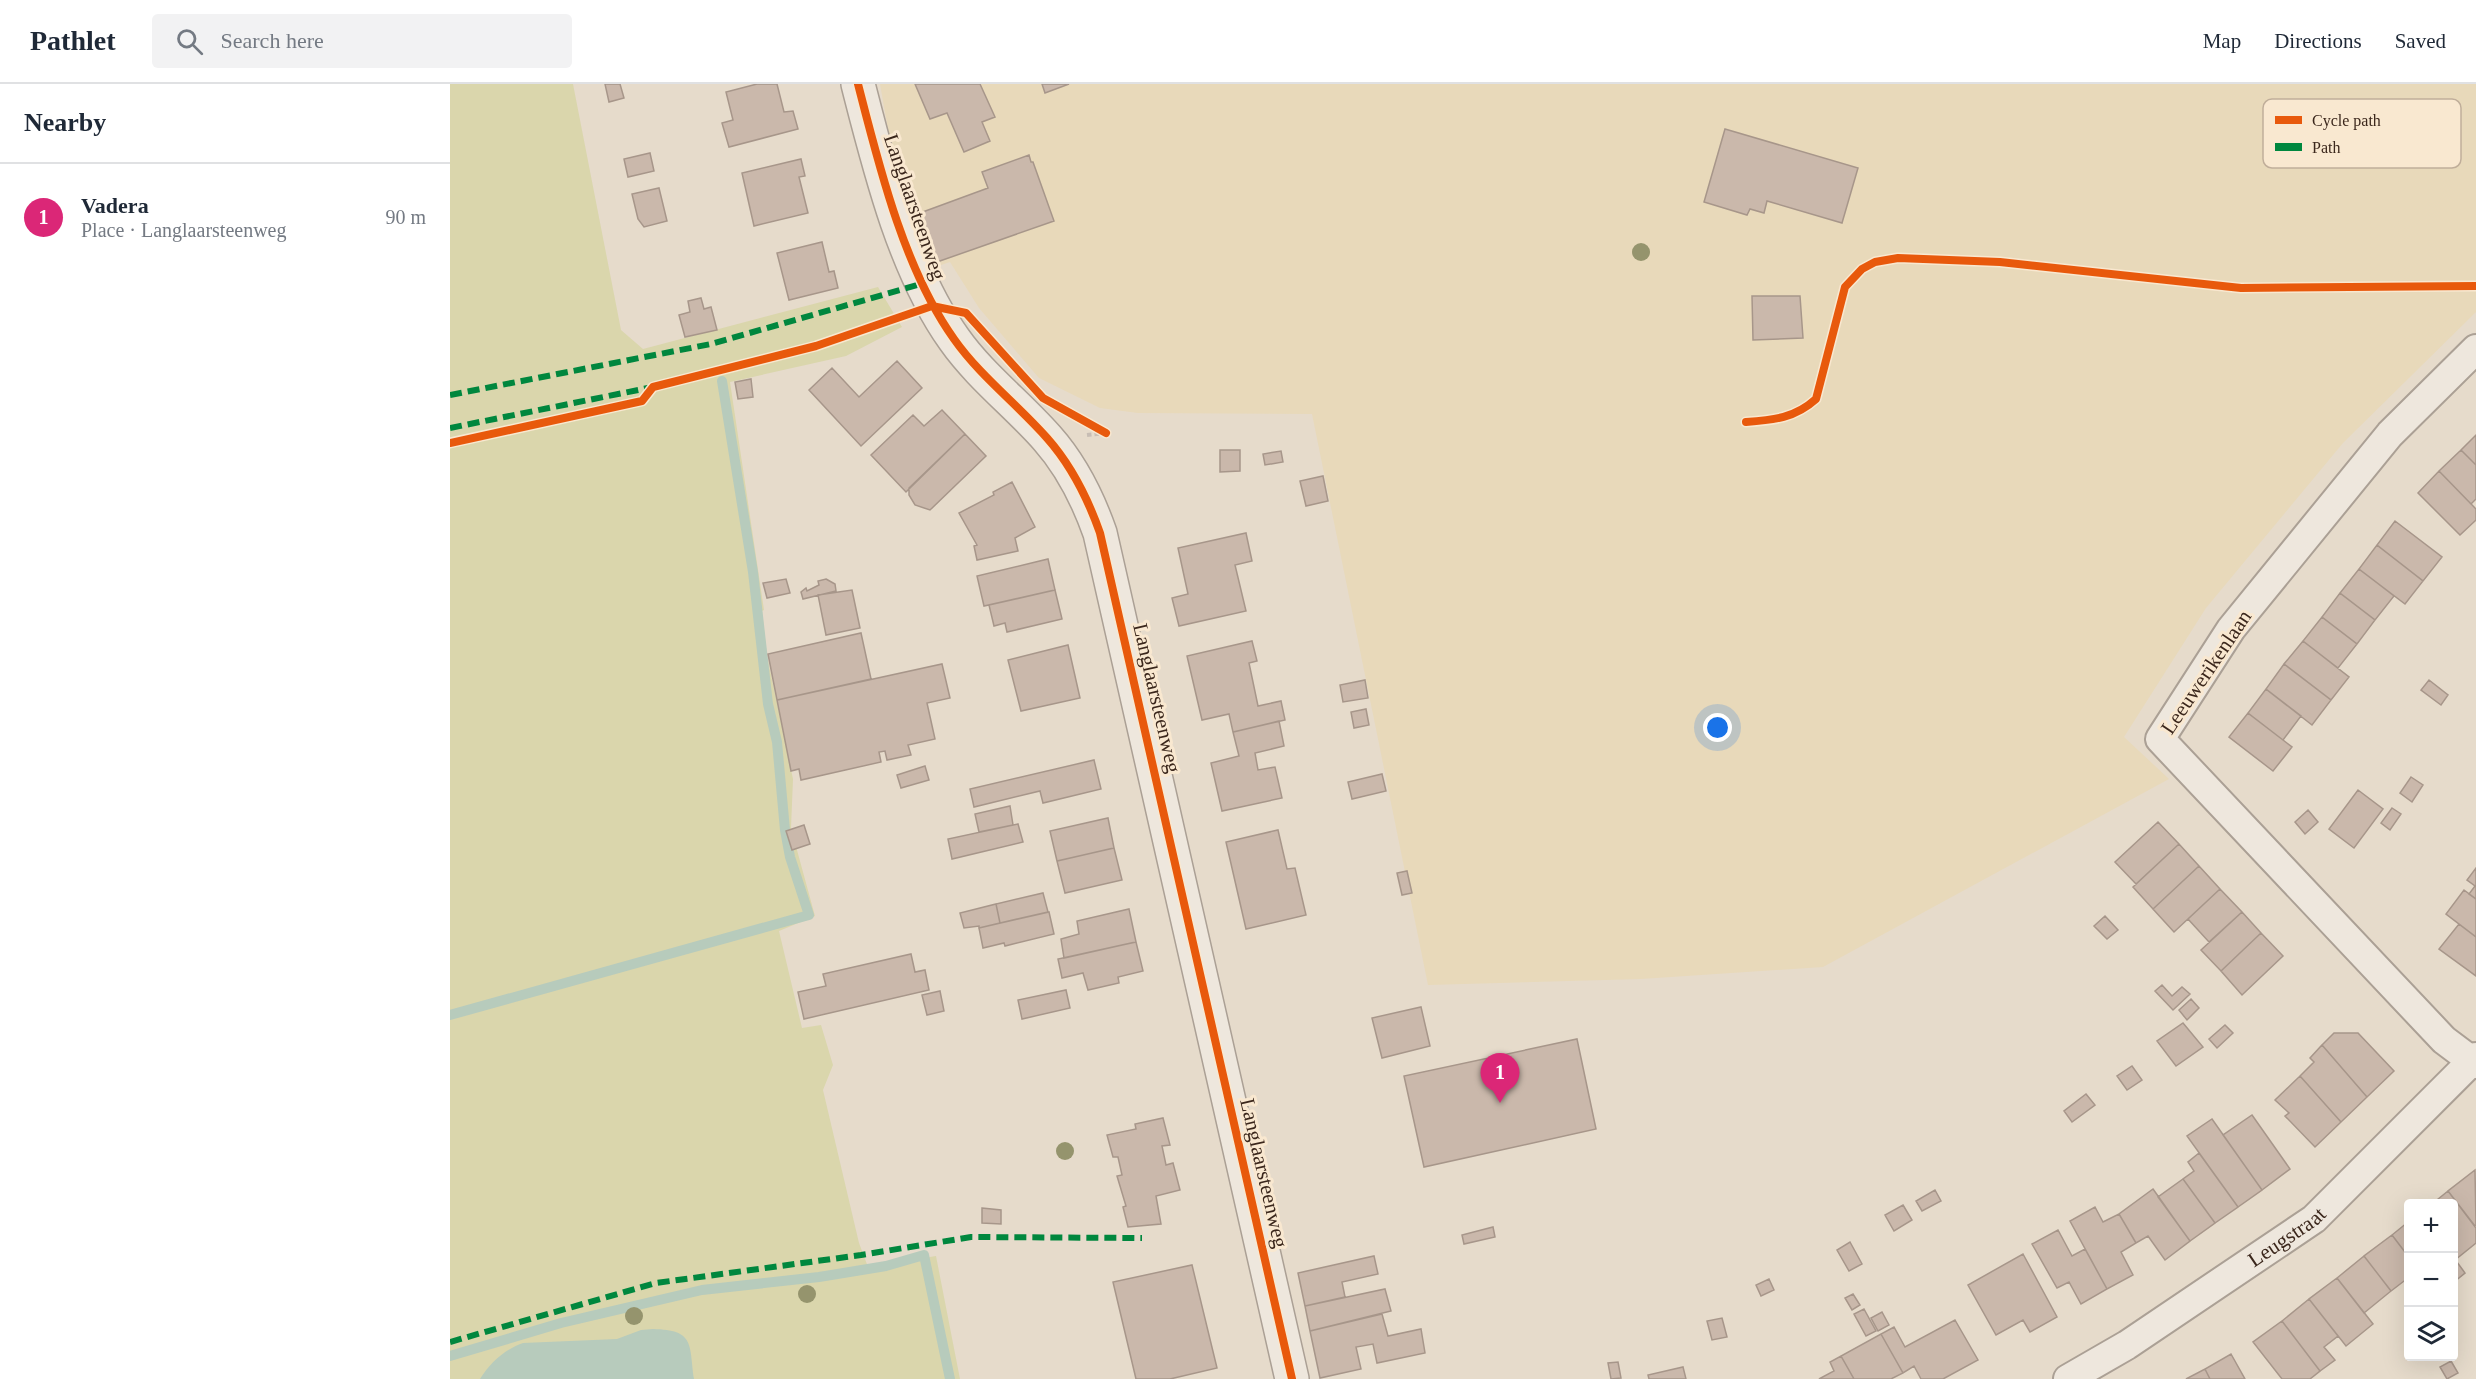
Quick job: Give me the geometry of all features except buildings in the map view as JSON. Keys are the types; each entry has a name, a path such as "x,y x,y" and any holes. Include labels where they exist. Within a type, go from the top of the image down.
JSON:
{"street":[{"name":"Langlaarsteenweg","path":"858,84 876,155 907,247 932,306 954,340 1048,439 1078,482 1090,504 1100,533 1292,1379"},
{"name":"Leeuwerikenlaan","path":"2475,1061 2444,1040 2160,739 2231,629 2390,434 2476,349"},
{"name":"Leugstraat","path":"2068,1379 2127,1345 2313,1219 2475,1061"}],"path":[{"path":"1095,427 1106,433"}],"shaded area":[{"path":"450,84 573,84 621,330 643,349 878,287 902,327 846,356 730,382 764,610 762,611 767,656 793,779 791,828 815,916 779,931 802,1028 821,1025 833,1065 823,1090 859,1243 868,1267 936,1256 960,1379 450,1379"},
{"path":"880,84 2476,84 2476,312 2343,443 2206,608 2124,737 2169,779 1823,967 1641,979 1428,985 1312,414 1138,413 1100,408 1039,378 979,308 950,262 932,268 891,146"},
{"path":"641,1330 676,1332 683,1336 690,1348 694,1379 480,1379 498,1357 523,1343 617,1339"}],"waterway":[{"path":"450,1015 809,915 790,857 785,830 777,742 768,704 753,572 722,381"},
{"path":"450,1356 561,1323 702,1290 819,1277 886,1266 924,1255 950,1379"}],"marked path":[{"path":"450,395 711,344 921,284"},
{"path":"450,428 653,387"},
{"path":"450,1342 656,1283 861,1255 971,1237 1142,1238"}],"cycle path":[{"path":"858,84 895,216 907,249 936,311 954,339 975,365 1056,448 1078,483 1100,533 1292,1379"},
{"path":"1746,422 1784,417 1816,399 1845,287 1862,269 1875,262 1898,258 2000,262 2241,288 2476,286"},
{"path":"450,443 642,401 653,387 816,346 932,306 966,313 1043,398 1106,433"}],"place":[{"name":"Vadera","path":"1500,1103"}]}
